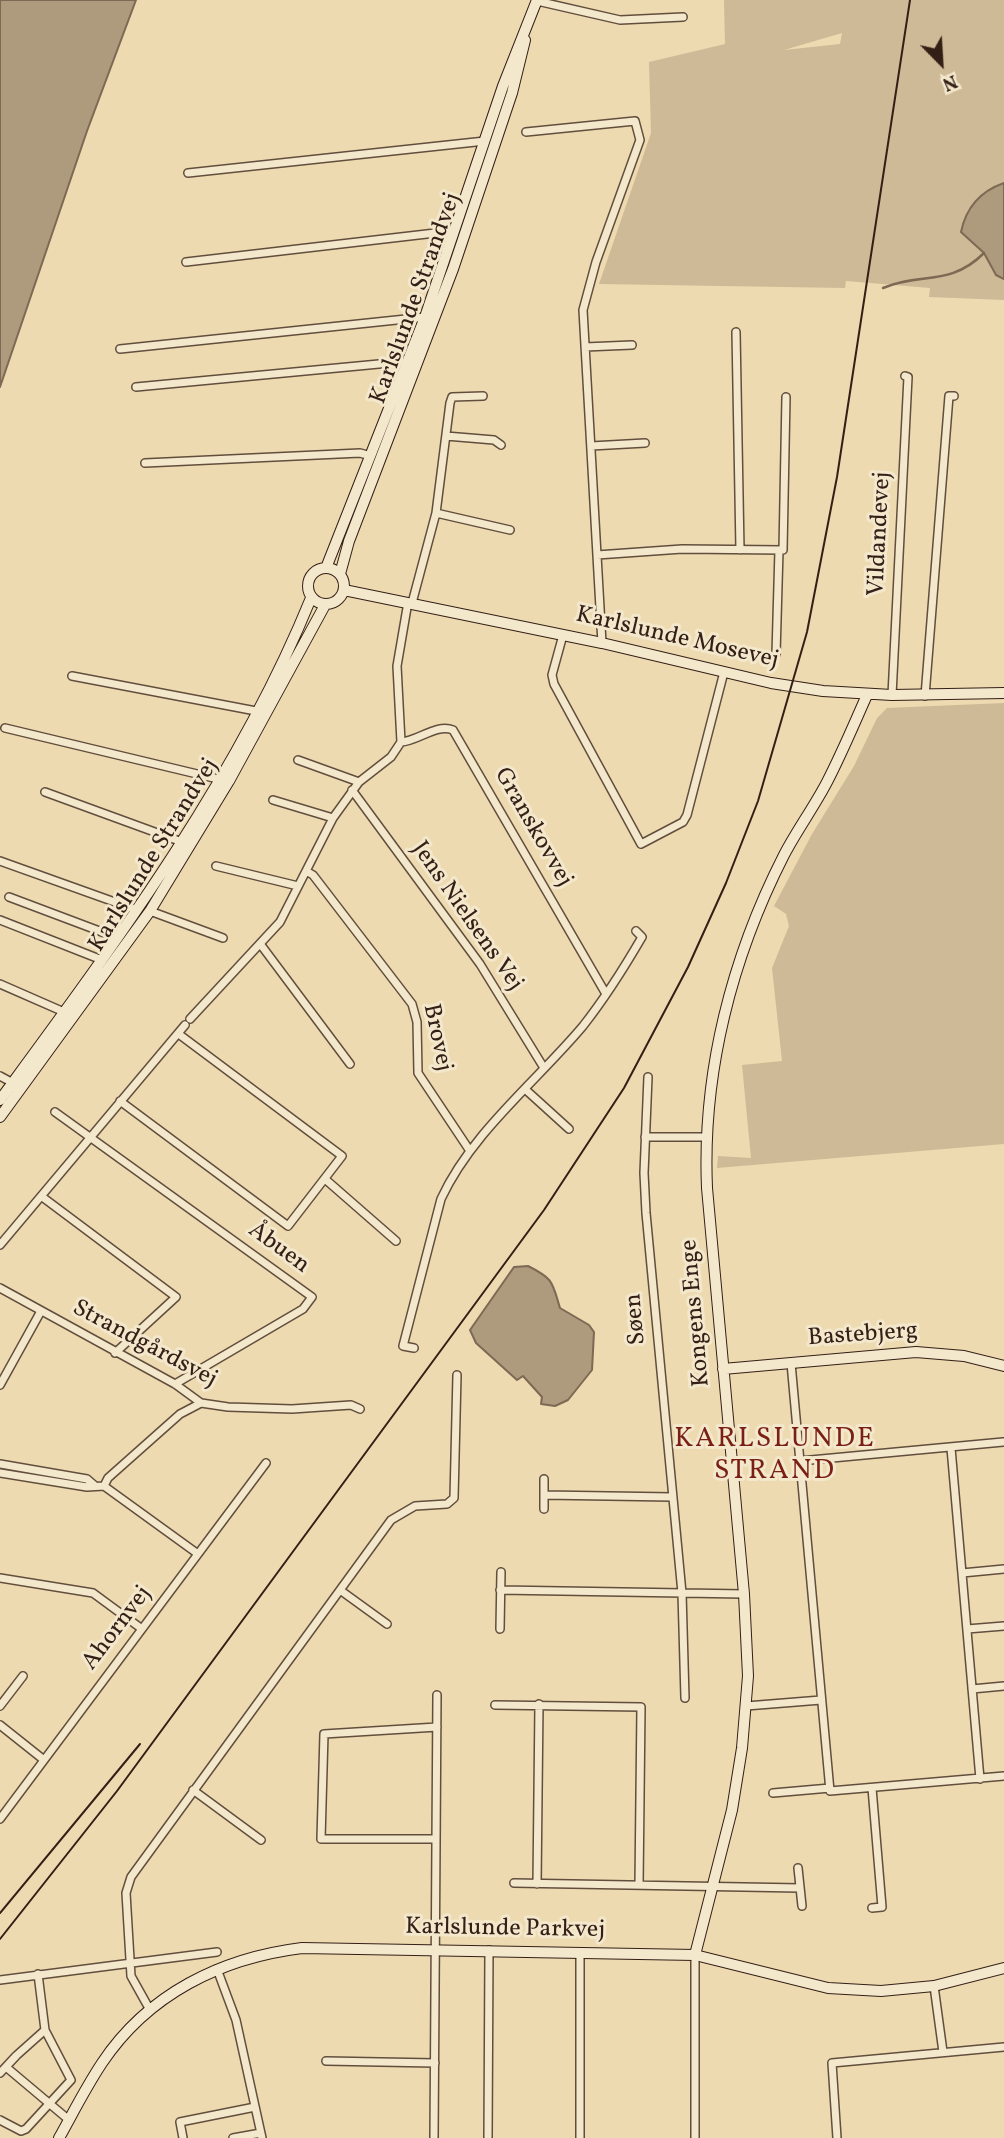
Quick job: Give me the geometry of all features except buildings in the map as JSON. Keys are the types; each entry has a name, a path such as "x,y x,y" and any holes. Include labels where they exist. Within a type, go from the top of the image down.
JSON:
{"street":[{"path":"537,0 620,20 683,17"},
{"name":"Karlslunde Strandvej","path":"340,574 349,541 456,259 512,93 525,36 537,0"},
{"name":"Karlslunde Strandvej","path":"326,568 425,317 513,60 525,36"},
{"path":"526,132 635,121 640,140 583,310 602,643"},
{"path":"188,173 485,141"},
{"path":"186,262 444,232 454,234"},
{"path":"120,349 425,317"},
{"path":"736,332 740,550"},
{"path":"585,347 632,345"},
{"path":"136,387 400,362 407,364"},
{"name":"Vildandevej","path":"892,695 908,377 905,376"},
{"path":"0,1245 188,1022 280,922 333,818 352,790 397,752 401,742 397,666 410,603 436,513 452,397 483,396"},
{"path":"925,696 949,396 954,396"},
{"path":"776,654 786,397"},
{"path":"446,436 494,440 501,445"},
{"path":"591,446 645,443"},
{"path":"145,463 360,453 371,456"},
{"path":"436,513 510,530"},
{"path":"597,555 682,549 781,550"},
{"path":"326,568 340,574 344,590 340,599 325,605 312,598 307,586 310,576 326,568"},
{"name":"Karlslunde Mosevej","path":"344,590 602,643 784,685 867,695 1004,694"},
{"name":"Karlslunde Strandvej","path":"0,1100 118,938 181,842 256,711 312,598"},
{"name":"Karlslunde Strandvej","path":"0,1117 150,911 229,781 325,605"},
{"path":"563,635 552,675 554,684 641,844 683,822 687,815 724,672"},
{"path":"72,676 256,711"},
{"name":"Kongens Enge","path":"695,1955 732,1810 746,1706 748,1643 707,1188 707,1137 727,999 740,956 785,853 827,782 867,695"},
{"path":"5,728 218,779"},
{"name":"Granskovvej","path":"401,742 413,742 440,728 453,730 606,994"},
{"path":"298,760 359,782"},
{"name":"Jens Nielsens Vej","path":"352,790 480,964 544,1068"},
{"path":"46,792 181,842"},
{"path":"273,800 333,818"},
{"path":"0,861 137,910"},
{"path":"216,866 299,886"},
{"name":"Brovej","path":"306,871 313,875 412,1004 417,1021 418,1073 470,1151"},
{"path":"9,897 118,938"},
{"path":"150,911 223,938"},
{"name":"Karlslunde Strandvej","path":"0,920 102,960"},
{"path":"414,1348 403,1346 441,1199 451,1178 470,1151 526,1090 606,994 642,937 636,931"},
{"path":"261,945 350,1064"},
{"path":"0,984 64,1012"},
{"path":"120,1101 288,1226 342,1156 180,1034"},
{"path":"0,1076 13,1083"},
{"name":"Søen","path":"648,1077 645,1137 646,1213 682,1593 685,1698"},
{"path":"526,1090 569,1129"},
{"path":"55,1112 90,1136"},
{"name":"Åbuen","path":"90,1136 312,1297 303,1309 175,1384"},
{"path":"645,1137 707,1137"},
{"path":"325,1179 396,1241"},
{"path":"41,1196 176,1297 115,1353"},
{"name":"Strandgårdsvej","path":"0,1287 175,1384 201,1403 260,1409 351,1405 360,1409"},
{"path":"0,1385 41,1311"},
{"name":"Bastebjerg","path":"723,1369 916,1352 964,1356 1004,1366"},
{"path":"791,1363 830,1791 1004,1776"},
{"path":"150,2010 135,1988 130,1962 127,1893 131,1877 391,1520 415,1506 447,1504 454,1498 457,1375"},
{"path":"104,1486 108,1478 180,1414 201,1403"},
{"path":"800,1461 1003,1442"},
{"path":"951,1448 980,1779"},
{"name":"Ahornvej","path":"0,1819 265,1463"},
{"path":"0,1464 87,1479 94,1485"},
{"path":"0,1473 87,1488 94,1485 104,1486 198,1554"},
{"path":"544,1479 544,1509"},
{"path":"544,1495 671,1497"},
{"path":"962,1573 1004,1569"},
{"path":"500,1629 501,1572"},
{"path":"0,1578 93,1593 142,1629"},
{"path":"340,1590 387,1624"},
{"path":"500,1590 744,1594"},
{"path":"967,1629 1004,1626"},
{"path":"0,1706 23,1676"},
{"path":"972,1689 1004,1686"},
{"path":"434,2138 437,1695"},
{"path":"746,1706 821,1700"},
{"path":"537,1884 539,1704"},
{"path":"495,1705 642,1707 639,1885"},
{"path":"0,1726 44,1760"},
{"path":"436,1839 321,1839 324,1734 437,1727"},
{"path":"773,1793 830,1788"},
{"path":"872,1788 882,1908 872,1908"},
{"path":"193,1790 261,1840"},
{"path":"799,1868 802,1906"},
{"path":"514,1883 800,1888"},
{"name":"Karlslunde Parkvej","path":"59,2138 102,2062 150,2010 169,1994 217,1969 263,1954 302,1948 695,1955 828,1988 881,1991 934,1986 1004,1968"},
{"path":"488,2138 489,1951"},
{"path":"0,1979 217,1952"},
{"path":"580,1952 580,2138"},
{"path":"695,1955 695,2138"},
{"path":"217,1969 236,2020 261,2135 233,2138"},
{"path":"0,2120 21,2131 26,2129 68,2084 71,2075 45,2030 38,1974"},
{"path":"934,1986 943,2052"},
{"path":"45,2030 3,2070 69,2120"},
{"path":"837,2138 832,2063 1004,2047"},
{"path":"326,2061 435,2063"},
{"path":"183,2138 180,2122 255,2107"}],"shaded area":[{"path":"0,0 136,0 87,131 0,387"},
{"path":"724,0 1004,0 1004,300 929,297 930,288 846,281 845,288 599,284 651,133 649,62 725,44","holes":["842,33 840,44 784,50"]},
{"path":"1004,183 1004,279 996,275 984,253 961,232 967,215 976,202 988,191"},
{"path":"1004,703 1004,1144 717,1168 718,1156 751,1158 742,1065 782,1061 772,968 789,926 786,914 774,906 812,834 854,766 877,718 887,708"},
{"path":"528,1266 551,1282 560,1308 589,1325 594,1332 592,1370 568,1400 555,1406 541,1404 542,1397 523,1376 517,1380 476,1343 470,1330 514,1267"}],"waterway":[{"path":"883,288 959,271 984,253"}],"tram line":[{"path":"0,1939 117,1791 544,1210 624,1088 688,967 726,883 758,801 807,632 837,477 910,0"},
{"path":"0,1913 140,1744"}],"district":[{"name":"KARLSLUNDE STRAND","path":"775,1457"}]}
